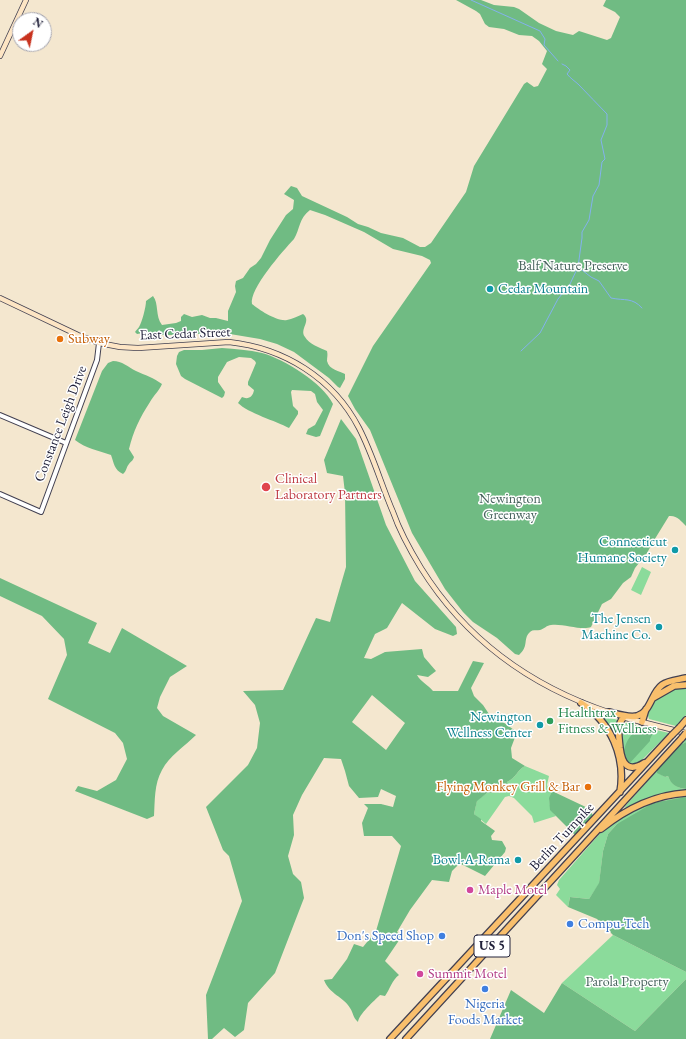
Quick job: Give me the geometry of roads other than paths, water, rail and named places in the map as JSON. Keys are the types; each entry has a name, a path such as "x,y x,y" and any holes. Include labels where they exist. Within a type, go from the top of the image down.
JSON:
{"highway":[{"path":"642,722 646,709 655,692 664,684 674,680 686,678"},
{"path":"653,698 674,686 686,685"},
{"path":"581,702 596,713 606,726 624,763 632,768 638,767 651,758"},
{"path":"609,712 634,716 640,714 646,709"},
{"path":"620,792 622,778 619,731 620,723 624,717"},
{"name":"Berlin Turnpike","path":"390,1039 686,720"},
{"name":"Berlin Turnpike","path":"406,1039 684,735"},
{"path":"585,842 619,816 635,806 657,798 686,793"}],"main road":[{"path":"0,56 26,0"},
{"name":"East Cedar Street","path":"0,298 78,335 120,347 138,348 229,342 253,346 276,353 297,363 320,379 348,410 363,438 403,536 440,596 475,634 504,658 536,680 558,692 609,712 684,735"}],"street":[{"name":"Constance Leigh Drive","path":"0,494 41,512 97,360 99,342"},
{"path":"0,415 66,444"}],"waterway":[{"path":"471,0 540,31 545,39 544,45 558,61"},
{"path":"521,351 540,333 558,299 570,284 578,267 582,232 589,220 593,196 599,185 602,162 605,159 601,140 607,125 607,114 579,85 568,76 567,74 570,70 562,64"},
{"path":"578,267 599,281 611,298 635,302 642,308"}],"place":[{"name":"Cedar Mountain","path":"490,289"},
{"name":"Subway","path":"60,339"},
{"name":"Clinical Laboratory Partners","path":"266,487"},
{"name":"Connecticut Humane Society","path":"675,550"},
{"name":"The Jensen Machine Co.","path":"659,627"},
{"name":"Healthtrax Fitness & Wellness","path":"550,721"},
{"name":"Newington Wellness Center","path":"540,725"},
{"name":"Flying Monkey Grill & Bar","path":"588,787"},
{"name":"Bowl-A-Rama","path":"518,860"},
{"name":"Maple Motel","path":"470,890"},
{"name":"Compu-Tech","path":"570,924"},
{"name":"Don's Speed Shop","path":"442,936"},
{"name":"Summit Motel","path":"420,974"},
{"name":"Nigeria Foods Market","path":"485,989"}],"park label":[{"name":"Balf Nature Preserve","path":"573,266"},
{"name":"Newington Greenway","path":"510,508"},
{"name":"Parola Property","path":"627,982"}]}
